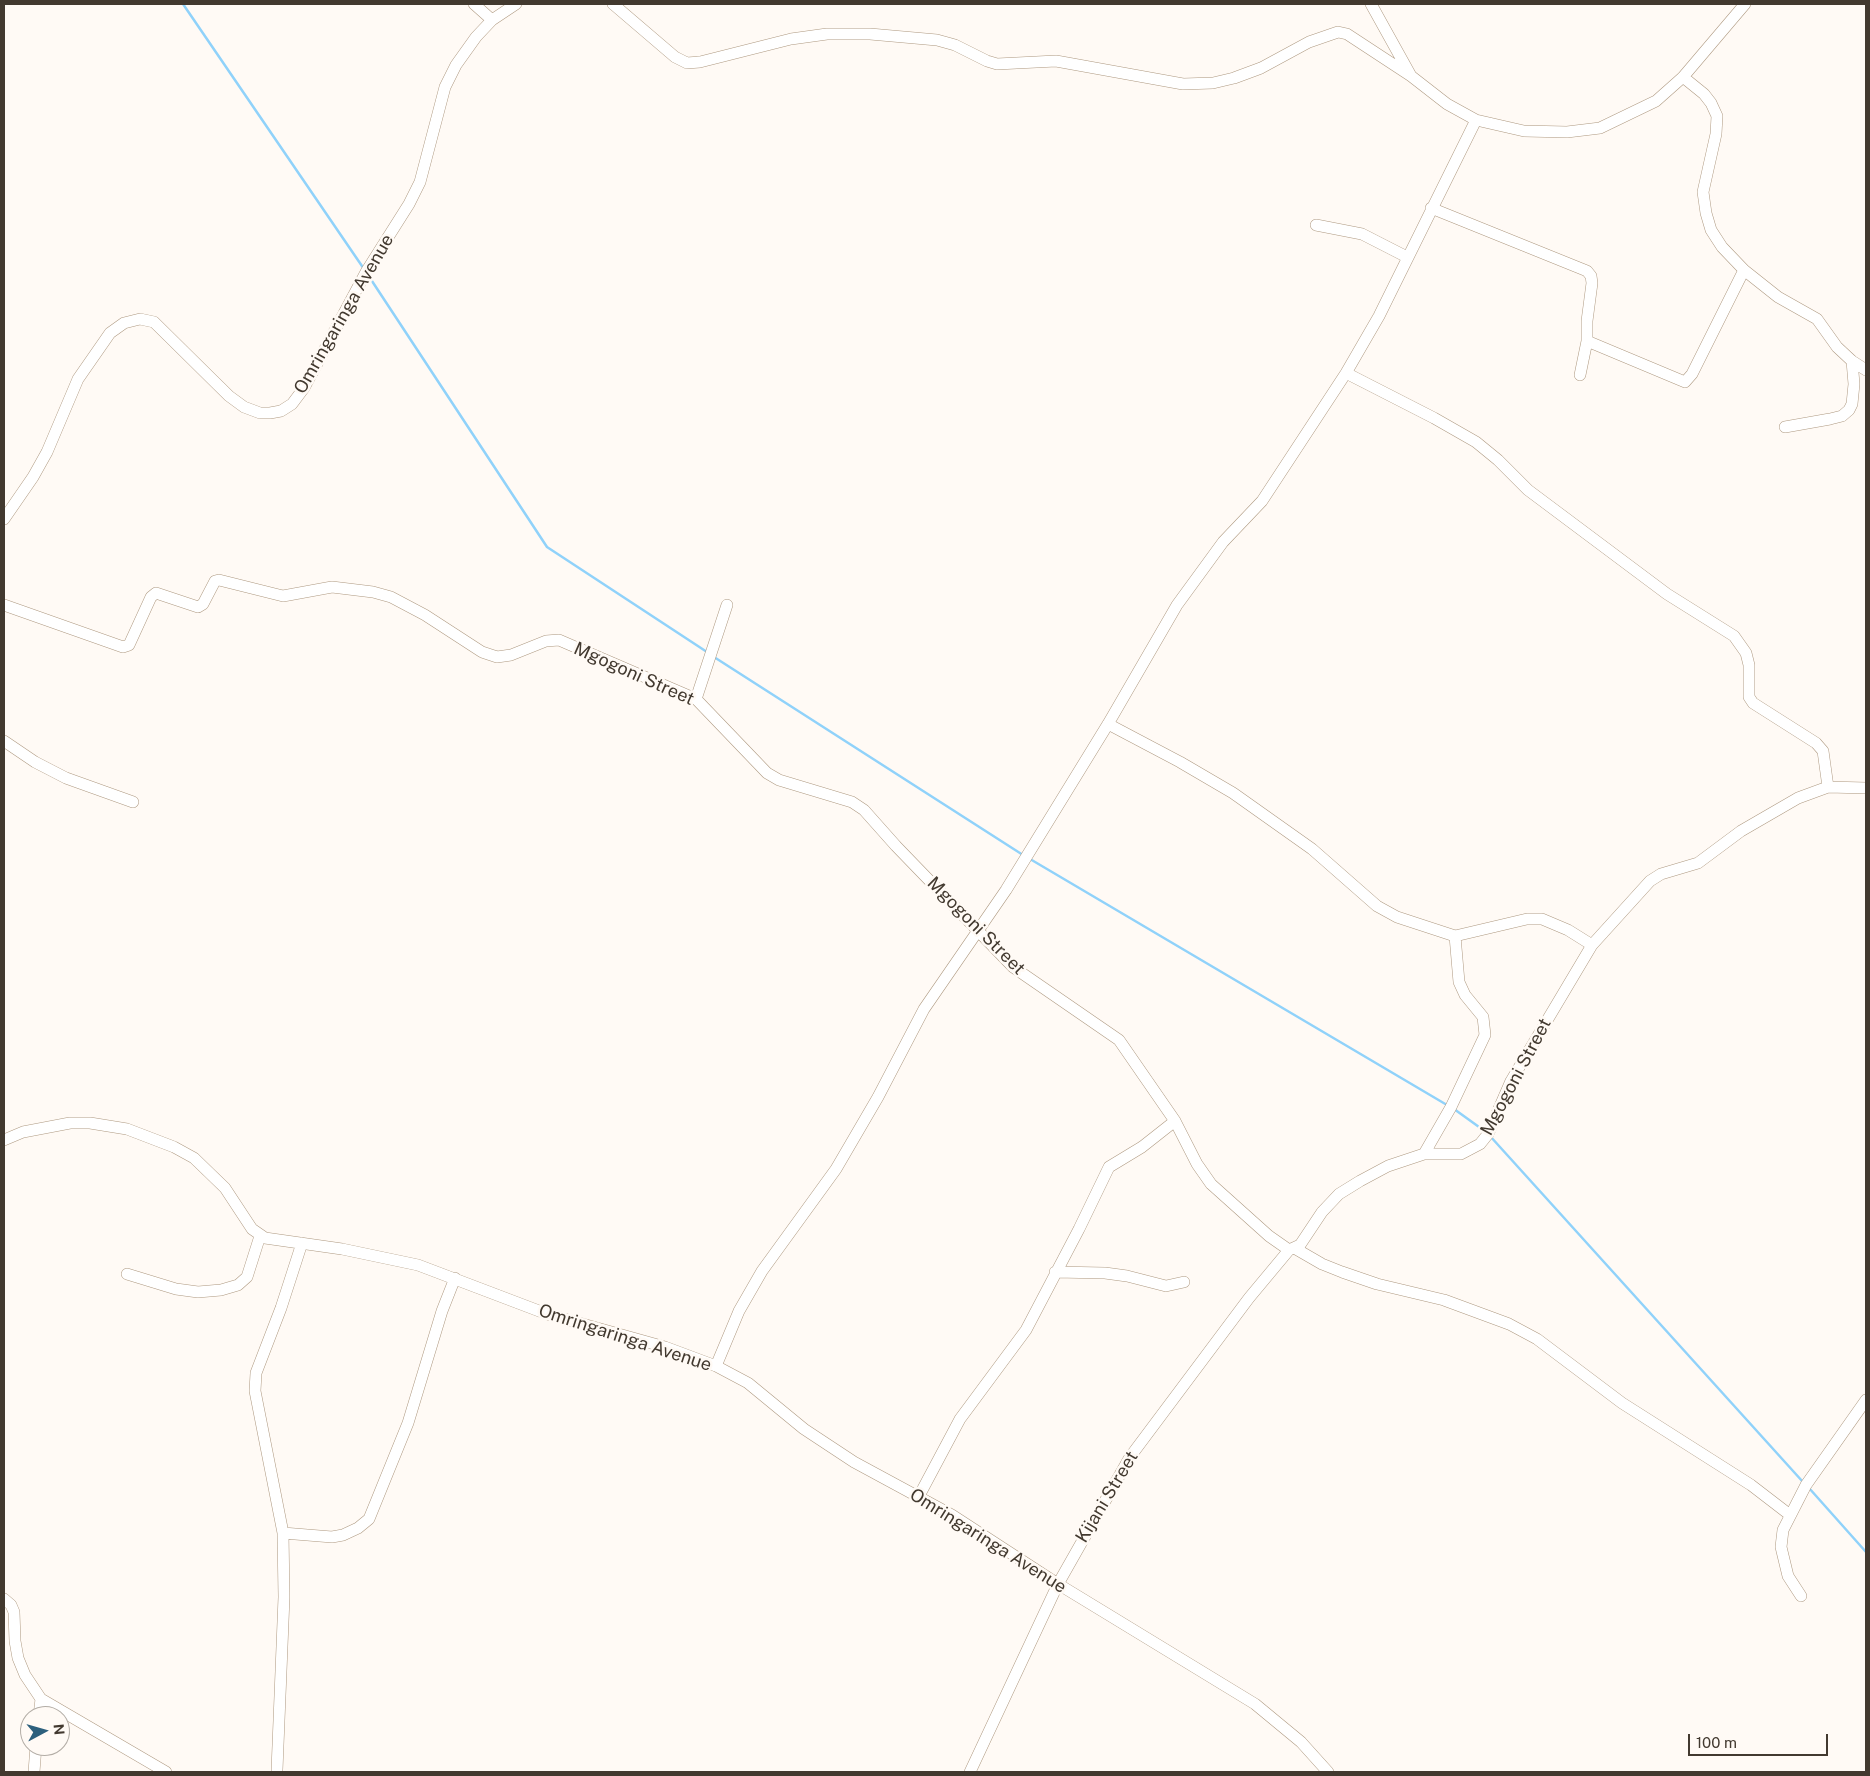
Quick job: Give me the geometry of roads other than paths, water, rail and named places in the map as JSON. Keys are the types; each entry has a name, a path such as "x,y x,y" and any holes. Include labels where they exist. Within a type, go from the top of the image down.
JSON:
{"street":[{"path":"474,4 492,20"},
{"name":"Omringaringa Avenue","path":"4,519 33,478 47,452 78,379 110,333 124,323 140,319 154,322 229,396 244,407 260,413 270,413 281,411 292,404 304,388 371,264 409,204 420,182 445,87 456,65 492,20 516,4"},
{"path":"613,4 675,57 687,63 700,62 791,39 827,34 870,34 937,40 954,45 987,61 998,64 1056,61 1182,84 1213,83 1234,78 1261,68 1309,42 1338,32 1347,34 1411,76 1447,104 1476,120 1524,131 1567,132 1600,128 1656,101 1683,76 1745,4"},
{"path":"1371,4 1411,76"},
{"path":"1683,76 1704,94 1711,103 1716,116 1716,134 1703,192 1711,230 1722,247 1744,270 1778,297 1817,319 1837,347 1852,361 1866,370"},
{"path":"716,1366 739,1311 762,1271 836,1169 878,1097 924,1009 1006,890 1108,724 1176,606 1223,542 1262,501 1346,374 1379,316 1476,120"},
{"path":"1431,208 1587,271 1591,276 1592,284 1587,321 1587,341 1580,375"},
{"path":"1316,225 1362,234 1407,257"},
{"path":"1587,341 1685,382 1692,374 1744,270"},
{"path":"1785,427 1842,416 1849,410 1852,404 1854,384 1852,361"},
{"path":"1346,374 1434,418 1476,442 1498,460 1528,490 1667,594 1734,636 1741,643 1748,659 1749,697 1753,704 1816,743 1823,751 1828,787"},
{"name":"Mgogoni Street","path":"4,606 123,647 129,645 151,597 156,592 198,607 203,604 215,582 219,580 283,596 332,587 373,592 391,598 425,615 482,652 497,657 511,655 546,641 559,640 696,699 767,773 779,780 852,802 864,810 1012,967 1118,1040 1175,1121 1197,1164 1211,1184 1269,1236 1293,1249 1322,1212 1340,1194 1388,1166 1424,1154 1462,1154 1480,1144 1488,1134 1510,1081 1592,946 1650,881 1661,874 1698,863 1741,831 1798,798 1828,787 1866,788"},
{"path":"696,699 727,605"},
{"path":"1108,724 1180,762 1233,793 1312,849 1382,908 1414,924 1455,936 1527,919 1542,919 1568,930 1592,946"},
{"path":"4,741 35,762 66,778 133,802"},
{"path":"1424,1154 1451,1108 1485,1035 1483,1017 1465,995 1459,982 1455,936"},
{"path":"919,1496 960,1420 1018,1342 1054,1272 1080,1229 1108,1168 1175,1121"},
{"path":"4,1140 45,1127 90,1123 127,1129 146,1135 194,1158 209,1170 239,1207 252,1229 260,1236 246,1277 238,1285 221,1290 198,1292 176,1289 127,1274"},
{"name":"Omringaringa Avenue","path":"260,1236 418,1265 548,1314 664,1348 716,1366 748,1383 804,1428 854,1462 919,1496 980,1532 1058,1584 1255,1704 1301,1742 1328,1772"},
{"path":"277,1770 284,1596 284,1533 255,1391 256,1373 281,1308 302,1243"},
{"path":"1293,1249 1342,1272 1377,1284 1444,1300 1510,1324 1538,1339 1622,1403 1751,1485 1790,1515"},
{"name":"Kijani Street","path":"970,1772 1058,1584 1130,1456 1250,1298 1293,1249"},
{"path":"1054,1272 1105,1273 1166,1286 1184,1282"},
{"path":"284,1533 332,1537 351,1532 369,1520 408,1423 436,1328 455,1278"},
{"path":"1801,1596 1788,1576 1781,1547 1783,1530 1811,1478 1866,1400"},
{"path":"4,1599 11,1605 14,1612 15,1641 18,1658 25,1675 41,1699 166,1772"},
{"path":"41,1699 41,1706"},
{"path":"34,1772 35,1756"}],"waterway":[{"path":"183,4 364,269"},
{"path":"368,275 547,547 707,652"},
{"path":"714,657 1023,855"},
{"path":"1030,859 1447,1105"},
{"path":"1454,1109 1486,1132"},
{"path":"1490,1136 1803,1482"},
{"path":"1809,1488 1866,1552"}]}
